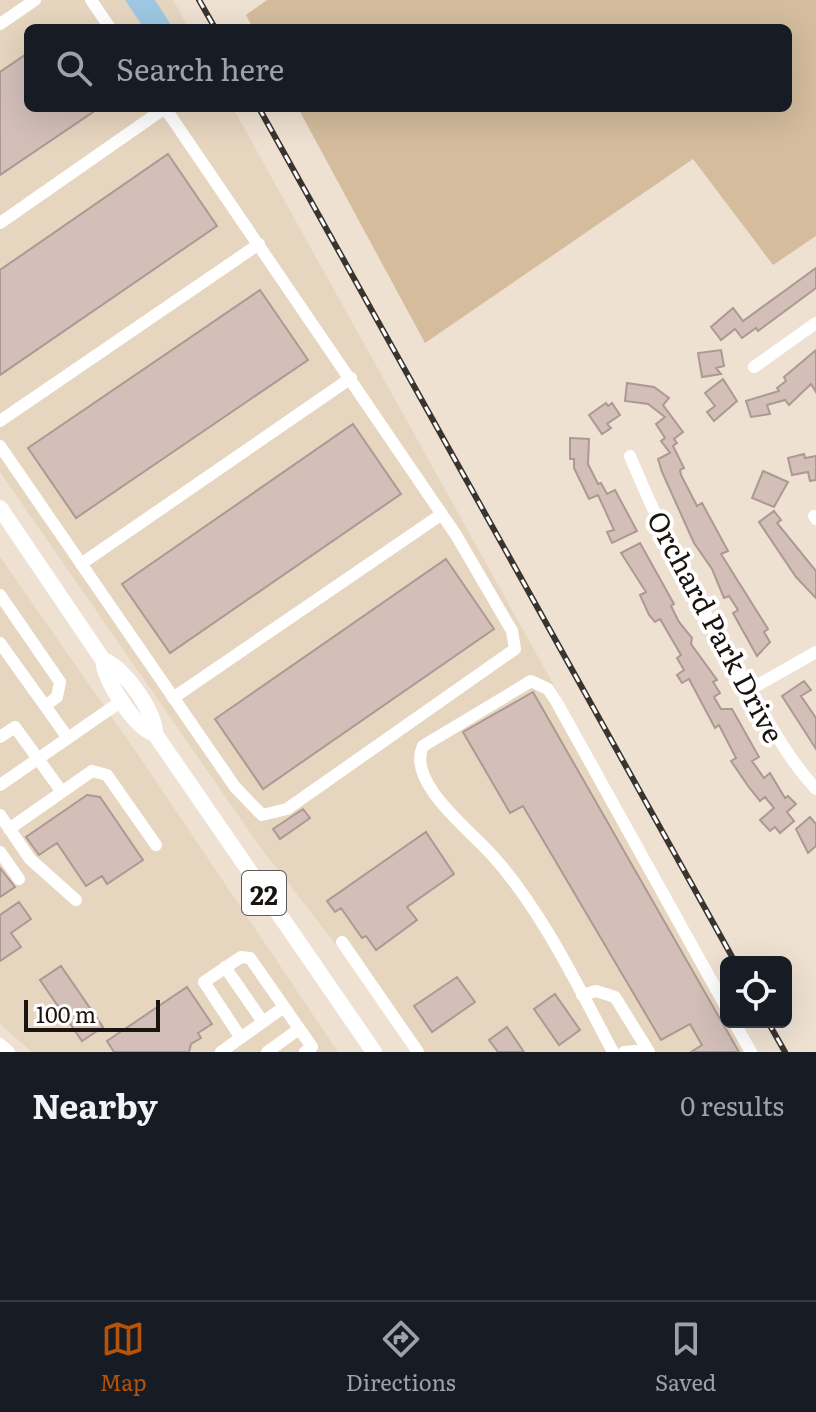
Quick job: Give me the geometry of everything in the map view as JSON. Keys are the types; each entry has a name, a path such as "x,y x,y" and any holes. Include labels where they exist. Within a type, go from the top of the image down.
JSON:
{"main road":[{"name":"22","path":"0,508 103,660 104,673 142,729 155,734 374,1052"},
{"name":"22","path":"103,660 117,665 155,720 155,734"}],"street":[{"path":"0,24 35,0"},
{"path":"91,0 107,24"},
{"path":"0,223 159,112"},
{"path":"0,446 235,787 262,815 287,809 515,649 512,631 442,514 168,112"},
{"path":"0,421 259,244"},
{"path":"754,367 816,323"},
{"path":"81,564 351,378"},
{"name":"Orchard Park Drive","path":"630,456 676,559 749,690 790,759 816,789"},
{"path":"173,698 442,514"},
{"path":"0,595 60,682 57,697 45,706"},
{"path":"0,622 12,613"},
{"path":"0,643 68,738"},
{"path":"749,690 816,652"},
{"path":"613,1052 505,869 434,794 418,756 423,746 437,736 531,681 548,689 556,701 720,996"},
{"path":"0,785 123,700"},
{"path":"0,737 15,727 62,792"},
{"path":"9,829 92,771 107,775 156,845"},
{"path":"0,815 30,859 76,900"},
{"path":"0,852 19,879"},
{"path":"342,942 418,1052"},
{"path":"241,1038 204,982 241,957 250,958 312,1047 305,1052"},
{"path":"225,967 263,1022"},
{"path":"582,995 596,991 615,997 648,1051 624,1052"},
{"path":"221,1052 284,1007"},
{"path":"737,1028 751,1052"},
{"path":"267,1052 299,1029"},
{"path":"0,1044 9,1052"}],"shaded area":[{"path":"0,0 173,0 187,24 24,24 24,112 235,112 720,984 720,1028 744,1028 757,1052 419,1052 258,844 0,472"},
{"path":"267,0 816,0 816,236 773,265 693,159 425,343 300,112 792,112 792,24 251,24 246,15"},
{"path":"0,557 139,756 338,1052 32,1052 0,1024"}],"water":[{"path":"125,0 155,0 170,24 141,24"}],"building":[{"path":"24,56 24,112 93,112 0,175 0,72"},
{"path":"168,154 217,226 0,375 0,270"},
{"path":"816,268 816,288 758,331 756,328 742,338 735,329 721,340 711,327 733,308 743,321"},
{"path":"260,290 308,360 76,518 28,448"},
{"path":"721,350 724,366 716,368 721,374 702,377 698,353"},
{"path":"816,350 816,392 811,384 789,405 785,400 767,405 770,414 751,417 746,401 779,391 777,388 786,381 784,377"},
{"path":"723,379 737,401 714,421 707,412 715,406 705,393"},
{"path":"627,383 654,387 669,398 663,405 683,432 674,439 677,443 673,446 684,468 680,470 681,475 697,506 702,503 728,551 721,554 768,629 764,632 770,642 757,656 733,613 738,610 729,596 724,598 712,569 694,543 662,472 658,459 670,453 661,441 665,438 656,424 665,417 648,404 625,401"},
{"path":"606,403 608,406 612,403 620,415 607,424 611,428 602,434 589,415"},
{"path":"353,424 401,494 170,653 122,584"},
{"path":"570,438 589,439 588,464 598,484 601,483 607,494 615,490 637,531 612,543 607,532 614,530 598,495 589,499 574,468 574,459 570,459"},
{"path":"804,454 805,458 816,456 816,480 810,481 808,472 792,475 788,458"},
{"path":"763,471 788,482 774,507 752,498"},
{"path":"774,511 781,520 777,523 816,571 816,598 796,577 759,522"},
{"path":"640,543 674,604 671,606 679,622 692,638 691,644 717,680 713,682 720,693 714,697 721,709 732,709 759,757 752,761 764,778 770,773 785,798 788,796 796,804 787,812 794,821 780,833 775,827 770,831 760,820 774,808 765,797 760,801 748,786 731,761 736,758 719,725 715,728 689,679 682,683 677,675 684,670 677,658 681,655 660,619 655,622 649,615 640,595 646,592 621,553"},
{"path":"446,559 494,629 263,789 215,719"},
{"path":"804,681 811,690 801,696 816,718 816,749 782,696"},
{"path":"533,692 720,1019 720,1028 725,1028 739,1052 691,1052 702,1045 690,1024 661,1040 523,806 510,813 463,732"},
{"path":"87,795 100,797 143,860 107,884 102,876 86,886 57,843 39,855 26,837"},
{"path":"303,809 310,818 280,839 273,829"},
{"path":"810,817 816,824 816,846 808,853 796,829"},
{"path":"426,832 454,874 407,907 417,920 376,950 366,936 362,938 341,908 335,912 327,901"},
{"path":"0,868 15,887 0,897"},
{"path":"19,902 31,919 11,933 21,947 0,961 0,915"},
{"path":"61,966 103,1027 82,1041 40,980"},
{"path":"457,977 475,1002 432,1032 414,1006"},
{"path":"187,987 212,1024 198,1033 201,1038 191,1044 189,1052 114,1052 107,1041"},
{"path":"555,994 580,1030 559,1045 534,1009"},
{"path":"507,1027 524,1052 498,1052 489,1040"}],"railway":[{"path":"199,0 213,24"},
{"path":"261,112 732,956"},
{"path":"771,1028 785,1052"}]}
